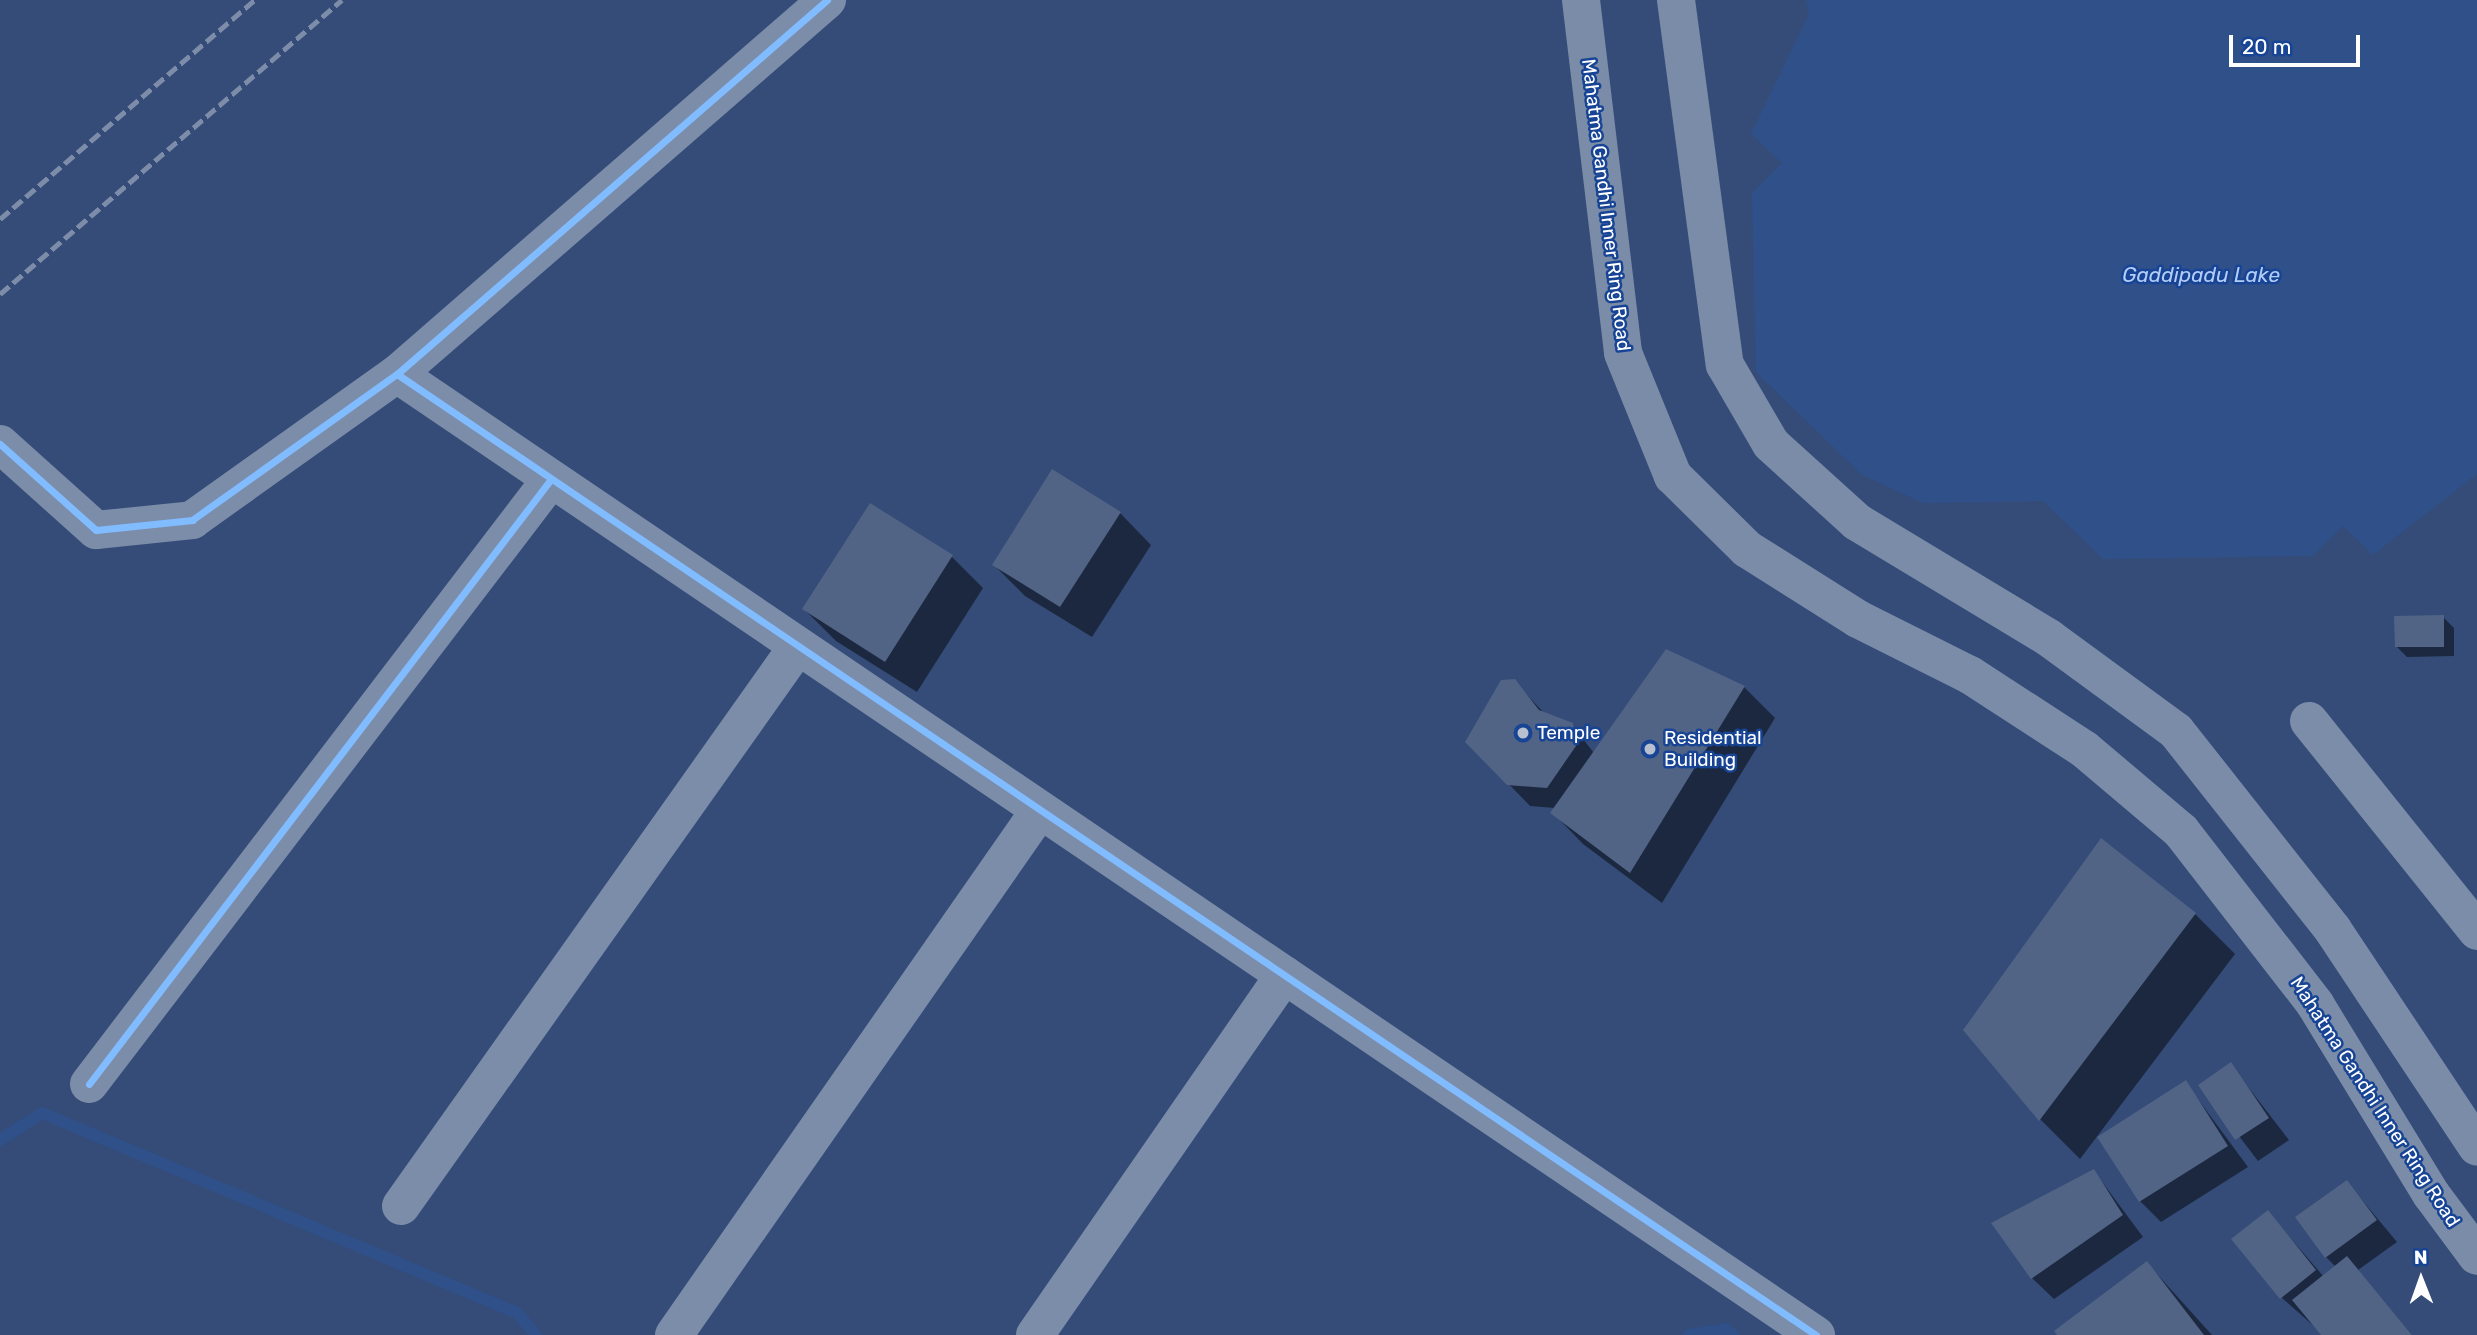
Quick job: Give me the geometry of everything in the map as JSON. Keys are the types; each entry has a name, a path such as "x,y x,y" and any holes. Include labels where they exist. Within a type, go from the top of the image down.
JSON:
{"main road":[{"name":"Mahatma Gandhi Inner Ring Road","path":"1581,0 1623,353 1673,476 1748,549 1858,619 2004,697 2084,749 2181,831 2315,1004 2431,1194 2477,1256"},
{"path":"1676,0 1726,365 1772,444 1857,522 2049,638 2176,731 2333,930 2477,1147"}],"street":[{"path":"0,444 96,530 192,520 397,374 827,0"},
{"path":"397,374 1816,1335"},
{"path":"89,1084 551,479"},
{"path":"401,1206 799,646"},
{"path":"2309,721 2477,931"},
{"path":"674,1335 1040,810"},
{"path":"1035,1335 1284,975"}],"water":[{"name":"Gaddipadu Lake","path":"1806,0 2477,0 2477,474 2373,555 2343,526 2313,556 2103,559 2043,501 1923,503 1862,475 1756,372 1752,193 1782,163 1751,134 1809,14"}],"building":[{"path":"1052,469 1121,512 1060,607 992,565"},
{"path":"870,503 953,555 885,662 802,609"},
{"path":"2444,615 2444,647 2395,647 2394,616"},
{"name":"Residential Building","path":"1666,649 1745,686 1630,873 1550,813"},
{"name":"Temple","path":"1515,679 1539,710 1573,723 1576,746 1547,788 1507,785 1465,742 1501,680"},
{"path":"2101,838 2196,913 2039,1121 1963,1030"},
{"path":"2231,1062 2269,1118 2235,1140 2198,1085"},
{"path":"2186,1080 2228,1146 2139,1202 2097,1137"},
{"path":"2094,1169 2123,1215 2031,1279 1991,1223"},
{"path":"2347,1180 2377,1220 2325,1258 2295,1217"},
{"path":"2268,1210 2316,1270 2280,1299 2231,1239"},
{"path":"2347,1256 2412,1335 2321,1335 2292,1300"},
{"path":"2147,1261 2204,1335 2057,1335 2054,1331"}],"waterway":[{"path":"0,1140 42,1113 517,1313 536,1335"},
{"path":"1689,1335 1725,1329 1733,1335"}],"railway":[{"path":"0,219 255,0"},
{"path":"0,294 342,0"}],"cycle path":[{"path":"0,444 96,530 192,520 397,374 827,0"},
{"path":"397,374 1816,1335"},
{"path":"89,1084 551,479"}],"place":[{"name":"Temple","path":"1523,733"},
{"name":"Residential Building","path":"1650,749"}]}
